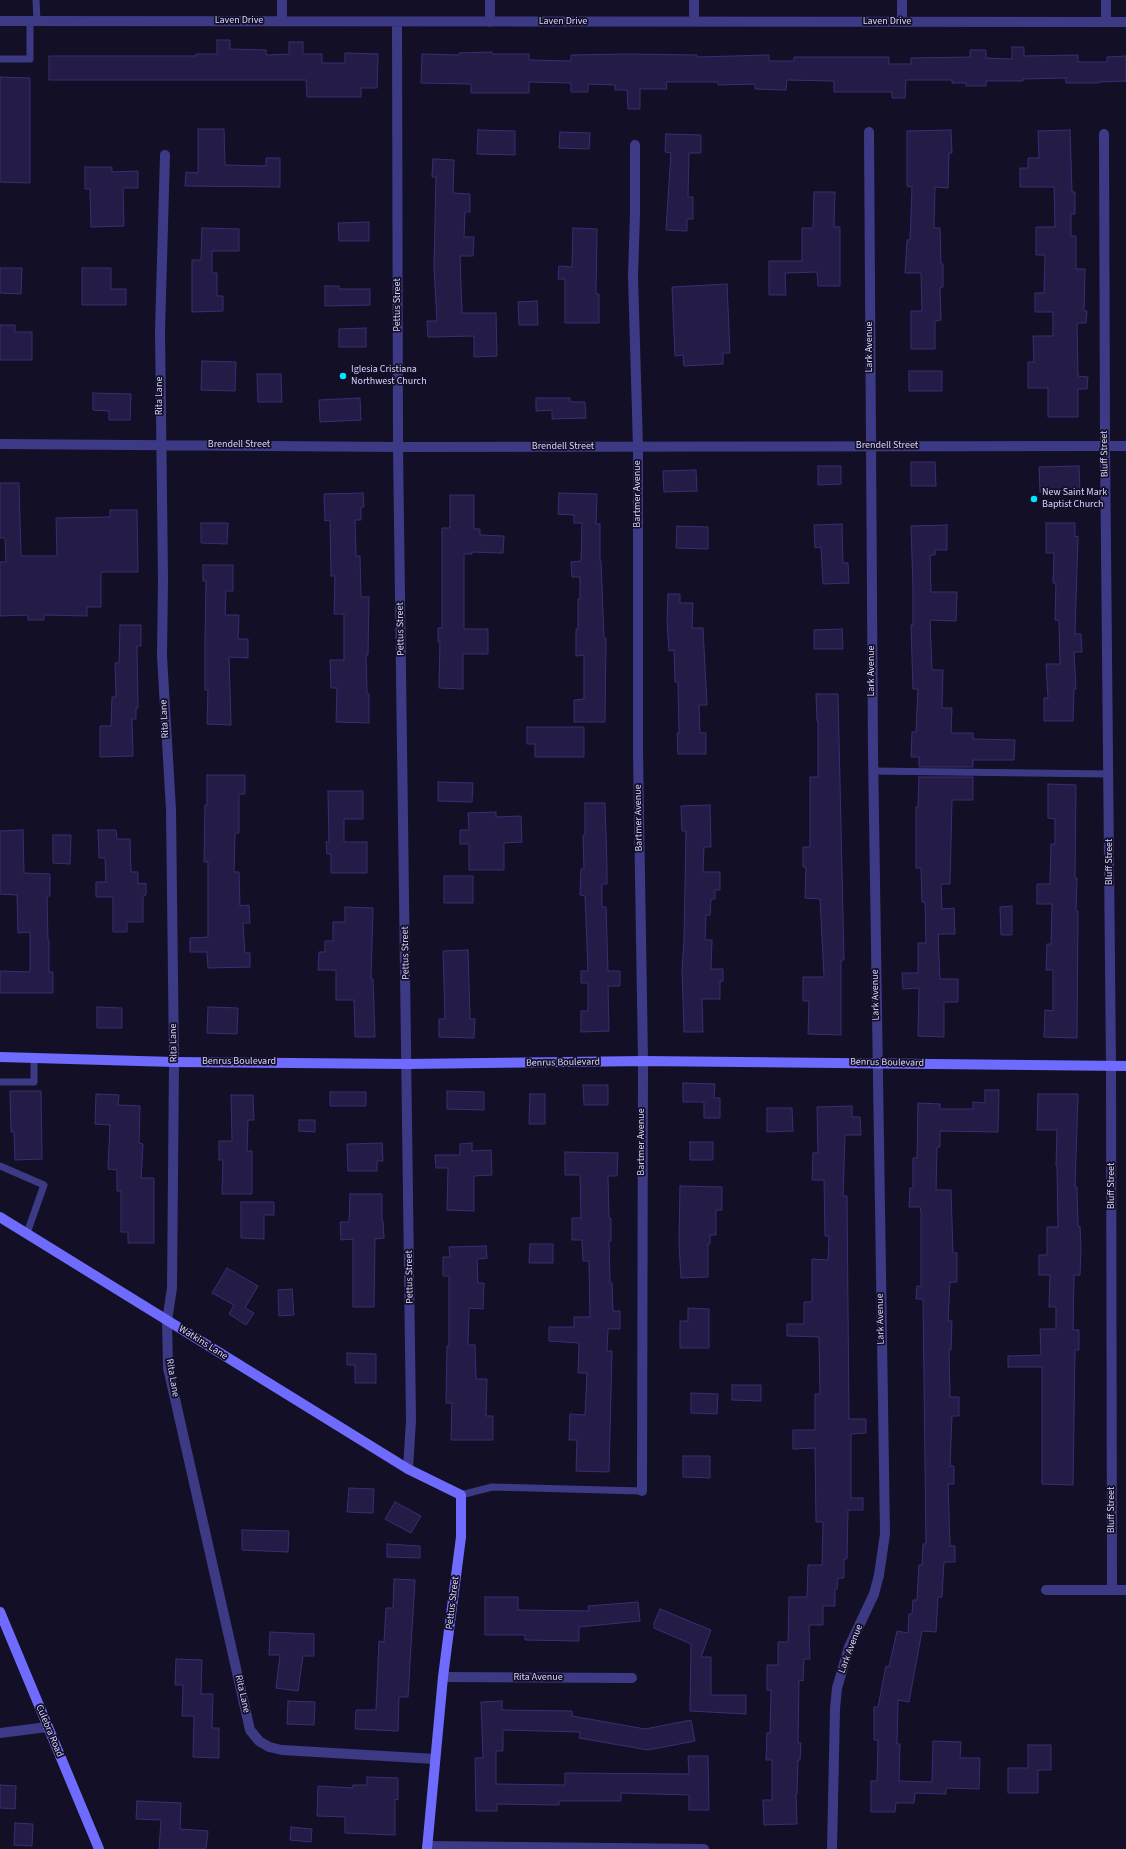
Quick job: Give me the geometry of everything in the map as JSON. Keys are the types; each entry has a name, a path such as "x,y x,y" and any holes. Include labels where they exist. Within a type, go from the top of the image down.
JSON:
{"street":[{"path":"282,0 282,22"},
{"path":"490,0 490,22"},
{"path":"694,0 694,22"},
{"path":"902,0 902,22"},
{"path":"1106,0 1106,22"},
{"name":"Laven Drive","path":"0,22 1126,22"},
{"name":"Pettus Street","path":"397,22 398,447 412,1420 408,1469"},
{"name":"Lark Avenue","path":"832,1849 835,1709 837,1688 849,1647 874,1594 883,1555 884,1534 873,771 869,132"},
{"name":"Bluff Street","path":"1104,134 1105,446 1111,1066 1112,1590"},
{"name":"Bartmer Avenue","path":"634,145 635,214 633,276 638,447 638,752 643,1062 642,1490"},
{"name":"Rita Lane","path":"165,155 160,331 160,445 163,579 162,656 170,810 174,1062 172,1288 167,1321 168,1368 250,1730 259,1741 269,1748 435,1759"},
{"name":"Brendell Street","path":"0,444 398,447 1126,446"},
{"name":"Benrus Boulevard","path":"0,1057 174,1062 407,1064 877,1062 1126,1066"},
{"name":"Watkins Lane","path":"0,1217 408,1469"},
{"path":"408,1469 461,1496"},
{"name":"Pettus Street","path":"427,1847 443,1677 461,1537 461,1496"},
{"path":"1046,1590 1126,1590"},
{"name":"Culebra Road","path":"0,1612 99,1849"},
{"name":"Rita Avenue","path":"443,1677 632,1678"},
{"path":"0,1732 47,1727"},
{"path":"427,1847 704,1849"}],"lane":[{"path":"0,59 30,58 36,0"},
{"path":"873,771 1109,774"},
{"path":"0,1082 34,1082 34,1058"},
{"path":"0,1166 44,1185 27,1233"},
{"path":"461,1496 492,1487 642,1490"}],"building":[{"path":"217,40 230,40 230,49 266,50 266,55 289,54 289,42 303,42 303,54 322,54 322,63 345,63 345,53 378,54 377,88 361,88 361,97 307,97 306,80 49,80 49,56 196,56 196,54 217,54"},
{"path":"1012,47 1024,47 1024,56 1078,55 1078,62 1107,62 1107,57 1126,56 1126,81 1066,83 1066,78 1023,79 1023,81 986,81 986,86 966,86 966,83 952,83 952,80 906,80 905,98 892,98 892,92 834,92 834,81 787,80 786,90 755,89 755,84 718,85 718,82 666,82 667,89 640,89 640,109 628,109 627,90 615,90 615,85 588,84 588,92 571,92 571,83 529,82 529,93 471,93 471,84 421,83 422,54 459,55 459,53 492,52 492,54 529,54 529,60 571,61 571,55 627,54 697,55 697,57 769,55 769,61 794,61 794,57 889,57 889,64 911,64 911,58 970,57 970,50 986,50 986,58 1012,59"},
{"path":"0,77 30,78 30,183 0,182"},
{"path":"198,129 224,129 225,165 266,166 266,158 280,158 280,187 185,186 186,172 198,173"},
{"path":"478,130 515,131 515,155 477,154"},
{"path":"951,130 952,153 949,153 948,188 935,187 934,228 940,228 941,264 943,264 943,287 940,287 941,320 935,321 935,349 911,349 911,311 922,311 921,273 905,273 907,240 910,240 912,187 907,186 907,131"},
{"path":"1070,130 1072,192 1075,192 1075,214 1071,214 1071,236 1076,236 1076,269 1085,269 1084,311 1087,311 1086,323 1077,323 1078,376 1088,377 1087,389 1078,389 1078,417 1048,417 1048,388 1028,388 1028,362 1034,362 1033,336 1053,336 1053,312 1035,312 1035,293 1044,293 1045,255 1036,255 1036,227 1055,227 1054,187 1020,187 1020,168 1028,168 1028,158 1039,158 1038,131"},
{"path":"560,132 590,133 589,149 559,148"},
{"path":"666,134 701,135 701,153 689,153 688,197 693,197 693,219 687,219 687,231 666,230 671,153 665,152"},
{"path":"433,159 454,160 453,193 470,194 470,212 465,212 464,237 474,237 473,256 460,256 462,313 496,313 497,356 474,357 474,336 428,337 427,321 437,321 434,268 436,177 432,177"},
{"path":"85,167 112,167 112,172 138,171 138,188 123,188 124,226 91,227 90,189 85,189"},
{"path":"814,192 835,192 834,227 840,227 840,286 818,286 817,272 785,273 786,295 769,295 769,261 802,261 802,228 813,228"},
{"path":"369,222 369,241 339,241 338,223"},
{"path":"202,228 239,229 239,251 212,251 212,273 217,273 217,296 223,296 223,311 192,312 192,260 201,260"},
{"path":"573,228 597,229 596,294 599,294 599,323 565,323 565,279 558,279 559,266 572,267"},
{"path":"0,268 22,268 21,294 0,293"},
{"path":"82,268 111,268 111,289 126,289 126,305 82,305"},
{"path":"727,284 730,353 723,353 723,364 684,366 683,355 675,356 672,287"},
{"path":"325,286 339,286 339,289 370,289 370,305 325,306"},
{"path":"537,301 538,325 519,325 518,302"},
{"path":"0,325 15,325 15,332 32,332 32,360 0,360"},
{"path":"366,328 366,347 339,347 339,329"},
{"path":"202,361 236,362 235,391 201,390"},
{"path":"909,371 942,371 942,391 909,391"},
{"path":"257,374 281,374 282,402 258,402"},
{"path":"93,393 131,394 130,420 109,420 109,411 93,410"},
{"path":"360,398 361,420 320,422 319,400"},
{"path":"536,398 570,398 570,402 585,402 586,418 552,419 552,410 536,411"},
{"path":"911,462 935,462 936,486 911,486"},
{"path":"818,466 841,466 841,484 818,485"},
{"path":"1079,466 1080,491 1040,492 1039,467"},
{"path":"696,470 697,491 664,492 663,471"},
{"path":"0,483 19,483 21,556 57,556 56,518 110,517 110,510 137,510 138,572 101,572 101,607 87,607 87,616 44,615 44,620 28,620 28,615 0,616 0,562 6,562 5,538 0,538"},
{"path":"363,493 364,507 361,507 361,520 355,520 356,556 360,556 361,597 369,597 368,655 366,655 367,693 369,694 369,723 336,722 337,688 331,688 330,660 344,660 344,614 334,614 335,576 331,576 330,520 325,521 324,494"},
{"path":"559,493 597,494 596,524 600,524 600,561 604,638 606,638 605,722 574,722 574,700 584,699 584,655 576,656 576,629 578,629 580,577 572,577 571,562 581,561 582,523 574,523 574,515 558,514"},
{"path":"450,495 474,495 474,529 480,529 480,535 504,536 503,553 472,552 472,554 464,554 464,629 488,629 488,654 463,654 463,689 439,688 440,642 438,642 438,628 442,628 442,528 450,528"},
{"path":"201,523 228,523 227,544 201,543"},
{"path":"1046,523 1075,523 1075,537 1078,536 1075,634 1081,634 1082,652 1074,652 1076,689 1074,689 1073,721 1044,721 1044,698 1048,698 1046,664 1060,664 1059,620 1055,620 1056,583 1053,583 1054,553 1046,553"},
{"path":"842,524 843,563 848,563 849,583 823,584 821,547 815,548 814,525"},
{"path":"947,525 947,550 935,550 935,555 930,555 931,592 957,592 956,621 930,620 932,670 943,670 942,708 952,708 951,733 973,733 973,739 1015,740 1014,760 973,760 973,767 919,767 919,757 911,757 912,732 916,732 918,689 913,689 911,625 913,625 913,588 911,526"},
{"path":"677,526 708,527 708,549 676,548"},
{"path":"203,565 233,565 233,591 226,591 225,615 239,615 238,639 248,639 248,658 229,657 231,725 207,724 208,690 205,690 206,581 203,581"},
{"path":"668,594 680,594 680,603 693,603 692,628 703,628 707,705 699,705 700,733 706,733 706,754 678,754 678,682 675,682 674,650 669,651 667,622"},
{"path":"120,625 141,625 141,646 137,646 138,708 136,708 136,719 132,719 133,756 100,757 100,726 111,726 112,697 116,697 115,663 119,663"},
{"path":"842,629 843,649 814,649 814,630"},
{"path":"816,694 838,694 844,960 841,960 841,1035 808,1034 809,1001 803,1001 803,977 824,977 820,899 805,898 806,867 803,867 803,847 810,847 810,777 818,777 818,721"},
{"path":"527,727 584,727 584,757 535,757 535,744 527,744"},
{"path":"207,775 245,775 245,794 239,794 239,833 235,833 234,872 239,872 240,906 249,905 250,923 243,923 245,953 250,953 250,967 208,968 207,952 190,952 190,938 208,937 208,862 204,862"},
{"path":"919,777 973,777 973,800 952,800 950,884 941,884 942,909 954,908 955,934 938,934 940,979 958,979 958,1002 944,1002 944,1037 918,1036 919,988 903,989 902,973 918,973 918,943 926,943 925,902 922,902 921,868 916,868 916,807 918,807"},
{"path":"438,782 473,783 472,802 438,801"},
{"path":"1048,784 1076,785 1075,878 1077,878 1076,911 1078,911 1077,1038 1044,1037 1045,1010 1053,1011 1053,970 1046,970 1047,944 1051,944 1052,904 1037,904 1037,884 1050,884 1051,844 1055,844 1055,819 1048,818"},
{"path":"328,791 363,791 363,819 344,819 344,842 367,842 367,873 331,873 331,854 327,854 326,842 329,842"},
{"path":"585,803 605,803 607,884 602,884 602,907 606,907 608,971 620,971 620,986 608,986 609,1031 581,1032 581,1011 588,1011 588,983 581,983 581,971 588,971 585,896 580,895 581,869 584,869 583,835 585,835"},
{"path":"710,805 711,847 704,847 703,872 720,872 720,890 715,890 715,899 711,899 710,915 706,915 705,940 712,940 711,969 723,969 723,981 720,981 720,999 702,999 703,1032 684,1032 682,970 686,831 682,831 681,806"},
{"path":"496,812 496,817 521,816 522,842 504,843 504,870 469,870 469,844 460,844 460,830 469,830 468,813"},
{"path":"23,830 24,873 50,874 50,896 47,896 48,940 49,972 53,972 53,993 0,993 0,971 30,972 30,932 18,933 17,895 0,894 0,831"},
{"path":"98,830 116,830 117,839 130,839 131,872 138,872 138,884 146,883 146,895 143,896 143,922 127,922 127,932 113,932 113,897 96,897 96,882 106,882 105,858 99,858"},
{"path":"53,835 71,835 70,864 53,863"},
{"path":"444,876 473,876 473,903 444,903"},
{"path":"1012,906 1012,935 1001,935 1000,907"},
{"path":"345,907 373,908 371,979 373,979 375,1037 355,1037 354,1000 336,1000 336,970 318,970 319,952 325,952 325,941 333,941 333,922 345,922"},
{"path":"468,950 470,1019 475,1019 474,1038 439,1037 439,1019 445,1019 443,951"},
{"path":"97,1007 122,1008 122,1028 97,1028"},
{"path":"208,1007 238,1008 237,1034 207,1033"},
{"path":"683,1083 715,1084 714,1098 720,1098 720,1118 704,1118 704,1102 683,1102"},
{"path":"583,1085 608,1085 608,1105 584,1105"},
{"path":"985,1090 999,1090 998,1132 940,1131 940,1147 937,1147 936,1190 951,1190 953,1253 957,1253 957,1282 950,1282 948,1321 952,1321 951,1350 949,1349 950,1397 959,1397 959,1416 952,1416 950,1466 954,1466 954,1484 948,1484 950,1546 955,1546 955,1562 944,1562 942,1597 938,1597 936,1632 922,1631 909,1702 898,1700 897,1744 900,1744 899,1781 932,1782 933,1741 961,1742 960,1758 980,1758 979,1789 946,1788 946,1794 915,1793 914,1803 896,1803 895,1812 871,1812 871,1781 877,1781 878,1740 874,1740 874,1707 878,1707 886,1666 889,1667 897,1631 908,1633 909,1614 912,1614 913,1600 917,1600 919,1565 922,1565 923,1544 926,1544 923,1299 916,1299 917,1286 921,1286 921,1212 920,1207 909,1207 910,1188 913,1188 913,1158 917,1158 918,1103 940,1104 940,1109 973,1109 973,1102 985,1103"},
{"path":"10,1091 41,1091 42,1159 15,1160 14,1132 11,1132"},
{"path":"447,1091 484,1092 484,1110 447,1109"},
{"path":"330,1092 366,1092 366,1106 330,1106"},
{"path":"96,1094 119,1095 118,1105 140,1106 139,1143 143,1144 141,1178 154,1178 154,1243 128,1243 128,1232 121,1232 121,1191 117,1191 117,1170 108,1169 110,1125 95,1124"},
{"path":"530,1094 545,1094 545,1124 529,1124"},
{"path":"1038,1094 1078,1094 1075,1187 1077,1187 1078,1226 1080,1226 1081,1249 1080,1275 1074,1275 1073,1330 1079,1330 1079,1350 1075,1350 1073,1485 1042,1484 1042,1367 1008,1367 1008,1356 1041,1355 1040,1329 1056,1329 1056,1307 1049,1307 1050,1275 1039,1275 1039,1255 1047,1255 1047,1227 1058,1227 1056,1166 1057,1130 1037,1130"},
{"path":"231,1095 253,1095 254,1120 248,1120 247,1151 252,1151 252,1194 222,1194 223,1160 219,1160 219,1141 232,1141"},
{"path":"852,1106 852,1117 860,1117 861,1135 845,1135 843,1196 847,1196 849,1419 866,1419 866,1433 851,1434 851,1498 863,1498 863,1510 848,1510 847,1559 844,1559 844,1578 838,1578 837,1589 835,1589 835,1606 823,1606 823,1625 809,1625 810,1659 804,1659 803,1681 799,1680 798,1743 801,1743 800,1760 798,1760 796,1794 797,1824 764,1825 763,1800 772,1800 772,1760 766,1760 767,1733 770,1733 771,1690 767,1690 767,1665 778,1665 778,1642 788,1642 789,1597 807,1597 808,1565 822,1565 823,1522 816,1522 815,1448 793,1449 793,1430 815,1430 815,1394 820,1394 819,1337 787,1336 787,1324 804,1324 804,1302 812,1302 812,1259 828,1260 829,1236 825,1236 824,1180 812,1180 813,1153 818,1153 817,1107"},
{"path":"767,1108 792,1108 793,1131 767,1132"},
{"path":"299,1120 315,1120 315,1132 299,1131"},
{"path":"690,1142 713,1142 713,1160 690,1160"},
{"path":"382,1143 383,1161 377,1161 377,1171 348,1171 347,1144"},
{"path":"472,1143 472,1151 491,1150 492,1175 474,1176 474,1211 447,1210 448,1168 436,1168 435,1155 460,1155 460,1144"},
{"path":"565,1152 618,1153 617,1176 608,1176 609,1218 611,1218 611,1241 609,1241 610,1283 612,1283 613,1311 620,1311 620,1329 608,1329 607,1351 612,1351 609,1472 576,1471 577,1440 569,1440 570,1414 585,1415 587,1373 578,1373 579,1343 549,1341 549,1327 574,1327 574,1317 590,1317 589,1261 583,1261 582,1240 572,1240 572,1218 581,1218 580,1175 565,1175"},
{"path":"680,1186 722,1187 722,1210 716,1210 716,1235 710,1235 710,1244 708,1244 708,1277 681,1278 679,1243"},
{"path":"350,1194 382,1194 382,1221 384,1238 375,1239 374,1307 353,1307 353,1239 341,1240 340,1222 349,1222"},
{"path":"241,1202 274,1202 274,1215 264,1215 264,1239 241,1238"},
{"path":"530,1244 553,1244 553,1263 529,1263"},
{"path":"486,1246 487,1258 477,1259 478,1283 484,1283 483,1309 469,1308 468,1345 475,1345 476,1379 487,1379 486,1416 493,1416 493,1440 451,1440 452,1403 446,1403 447,1346 449,1346 449,1276 443,1276 443,1257 450,1257 449,1247"},
{"path":"227,1268 258,1286 245,1308 254,1313 246,1325 229,1314 234,1305 212,1293"},
{"path":"292,1289 294,1315 279,1316 278,1290"},
{"path":"688,1308 709,1309 709,1348 680,1348 680,1321 688,1321"},
{"path":"347,1353 376,1354 376,1383 355,1383 355,1365 347,1365"},
{"path":"732,1385 761,1385 761,1401 732,1400"},
{"path":"691,1393 718,1394 717,1414 691,1413"},
{"path":"683,1456 710,1456 710,1478 683,1477"},
{"path":"349,1488 374,1489 373,1513 347,1512"},
{"path":"395,1502 421,1516 411,1533 385,1519"},
{"path":"242,1530 289,1531 288,1552 242,1550"},
{"path":"387,1544 420,1546 420,1558 387,1557"},
{"path":"394,1579 415,1580 408,1697 399,1697 398,1731 355,1729 356,1710 376,1710 379,1641 384,1642 386,1608 393,1608"},
{"path":"485,1597 518,1597 518,1610 589,1611 588,1606 638,1602 640,1621 579,1627 579,1641 525,1640 525,1635 485,1635"},
{"path":"660,1609 711,1630 701,1657 711,1657 711,1695 746,1695 746,1714 690,1711 691,1644 654,1628 654,1623"},
{"path":"270,1632 314,1634 314,1656 303,1656 298,1691 276,1688 280,1655 269,1655"},
{"path":"176,1659 202,1660 201,1694 213,1694 212,1728 219,1728 219,1758 193,1757 194,1716 182,1716 183,1685 175,1685"},
{"path":"288,1701 315,1702 314,1725 287,1724"},
{"path":"502,1701 502,1710 572,1711 572,1716 645,1729 691,1720 695,1741 648,1750 579,1738 580,1732 503,1730 503,1751 496,1751 496,1784 565,1785 565,1773 689,1774 688,1756 708,1756 709,1810 689,1810 689,1795 621,1793 621,1801 559,1801 559,1805 497,1804 497,1811 476,1811 475,1758 483,1758 481,1702"},
{"path":"1028,1745 1051,1745 1051,1770 1038,1770 1038,1793 1008,1793 1008,1768 1028,1768"},
{"path":"367,1777 398,1778 398,1800 395,1799 395,1835 345,1833 345,1817 317,1816 318,1786 353,1788 353,1785 367,1785"},
{"path":"0,1785 16,1786 15,1809 0,1808"},
{"path":"137,1801 181,1803 180,1829 208,1831 206,1849 159,1849 161,1820 136,1819"},
{"path":"15,1823 33,1824 32,1846 14,1845"},
{"path":"291,1827 312,1829 311,1842 290,1840"}],"place":[{"name":"Iglesia Cristiana Northwest Church","path":"343,376"},
{"name":"New Saint Mark Baptist Church","path":"1034,499"}]}
